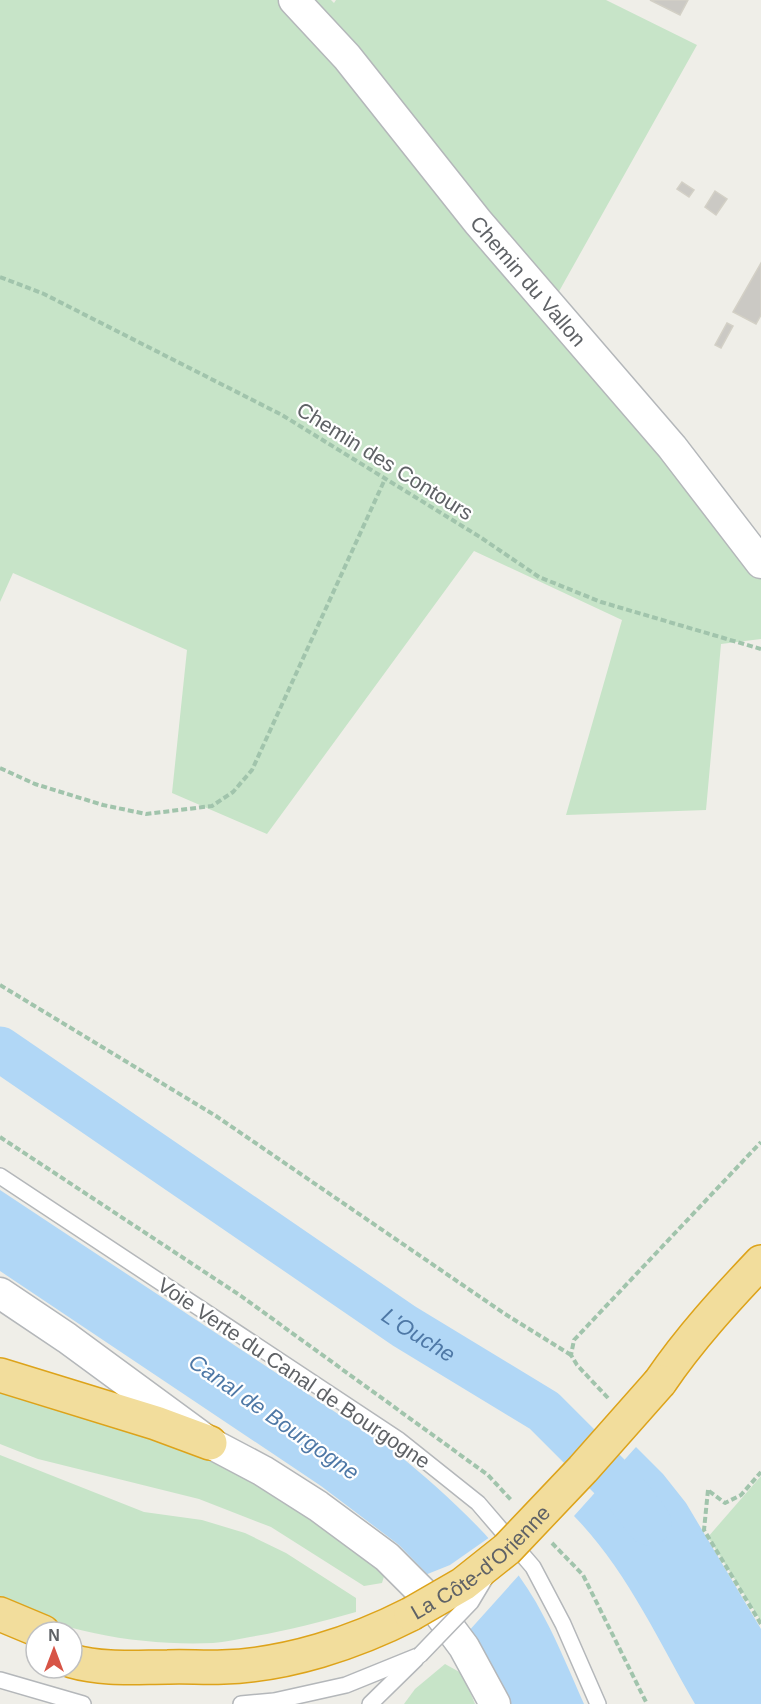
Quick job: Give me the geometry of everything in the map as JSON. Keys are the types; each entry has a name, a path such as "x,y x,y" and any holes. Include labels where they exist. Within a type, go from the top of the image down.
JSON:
{"highway":[{"name":"La Côte-d'Orienne","path":"84,1663 118,1668 223,1667 266,1663 356,1638 387,1626 463,1584 492,1563 528,1528 660,1382 687,1344 761,1262"},
{"name":"La Côte-d'Orienne","path":"660,1382 695,1357 761,1287"},
{"path":"0,1375 156,1423 210,1443"},
{"path":"0,1614 24,1624"},
{"path":"0,1636 24,1645"},
{"name":"La Côte-d'Orienne","path":"84,1646 179,1666"}],"street":[{"name":"Chemin du Vallon","path":"294,0 347,57 478,222 672,447 761,563"},
{"path":"0,1293 210,1443 262,1471 318,1506 387,1557 426,1596 464,1647 495,1704"}],"lane":[{"name":"Voie Verte du Canal de Bourgogne","path":"0,1176 399,1440 478,1503 532,1567 563,1624 598,1704"},
{"path":"370,1704 471,1602 482,1586 492,1563"},
{"path":"240,1704 274,1701 346,1685 420,1655"},
{"path":"0,1680 83,1704"}],"path":[{"name":"Chemin des Contours","path":"0,277 44,294 282,415 480,537 539,578 601,602 761,649"},
{"path":"0,768 46,787 103,805 146,814 212,806 233,792 252,770 385,479"},
{"path":"0,985 216,1116 505,1314 571,1355 577,1365 610,1400"},
{"path":"571,1355 574,1340 761,1142"},
{"path":"761,1472 741,1495 725,1503 708,1490 704,1530 761,1624"}],"green space":[{"path":"0,0 331,0 334,3 336,0 606,0 697,45 557,295 761,570 761,639 721,644 706,810 566,815 622,620 474,551 267,834 172,793 187,650 13,573 0,602"},
{"path":"0,1391 199,1451 244,1473 339,1534 385,1573 382,1583 364,1586 271,1527 199,1499 38,1459 0,1444"},
{"path":"0,1455 144,1512 202,1520 245,1533 286,1553 356,1598 356,1612 263,1635 218,1643 186,1643 131,1639 84,1631 84,1620 47,1620 0,1601"},
{"path":"761,1476 761,1621 708,1537"},
{"path":"445,1664 463,1674 475,1704 404,1704 415,1689"}],"water":[{"name":"Canal de Bourgogne","path":"0,1190 394,1451 437,1487 478,1526 514,1569 555,1638 584,1704 510,1704 430,1577 399,1545 321,1486 0,1271"},
{"path":"636,1447 663,1474 686,1503 761,1629 761,1704 695,1704 625,1582 593,1537 574,1516"}],"pier":[{"path":"490,1537 520,1574 467,1633 425,1575 450,1565"}],"building":[{"path":"650,0 688,0 680,15"},
{"path":"682,182 694,190 689,197 677,189"},
{"path":"715,191 727,199 716,215 705,207"},
{"path":"761,263 761,315 756,324 733,312"},
{"path":"727,323 733,326 721,348 715,345"}],"waterway":[{"name":"L'Ouche","path":"0,1049 404,1326 544,1411 626,1493 649,1523"}]}
